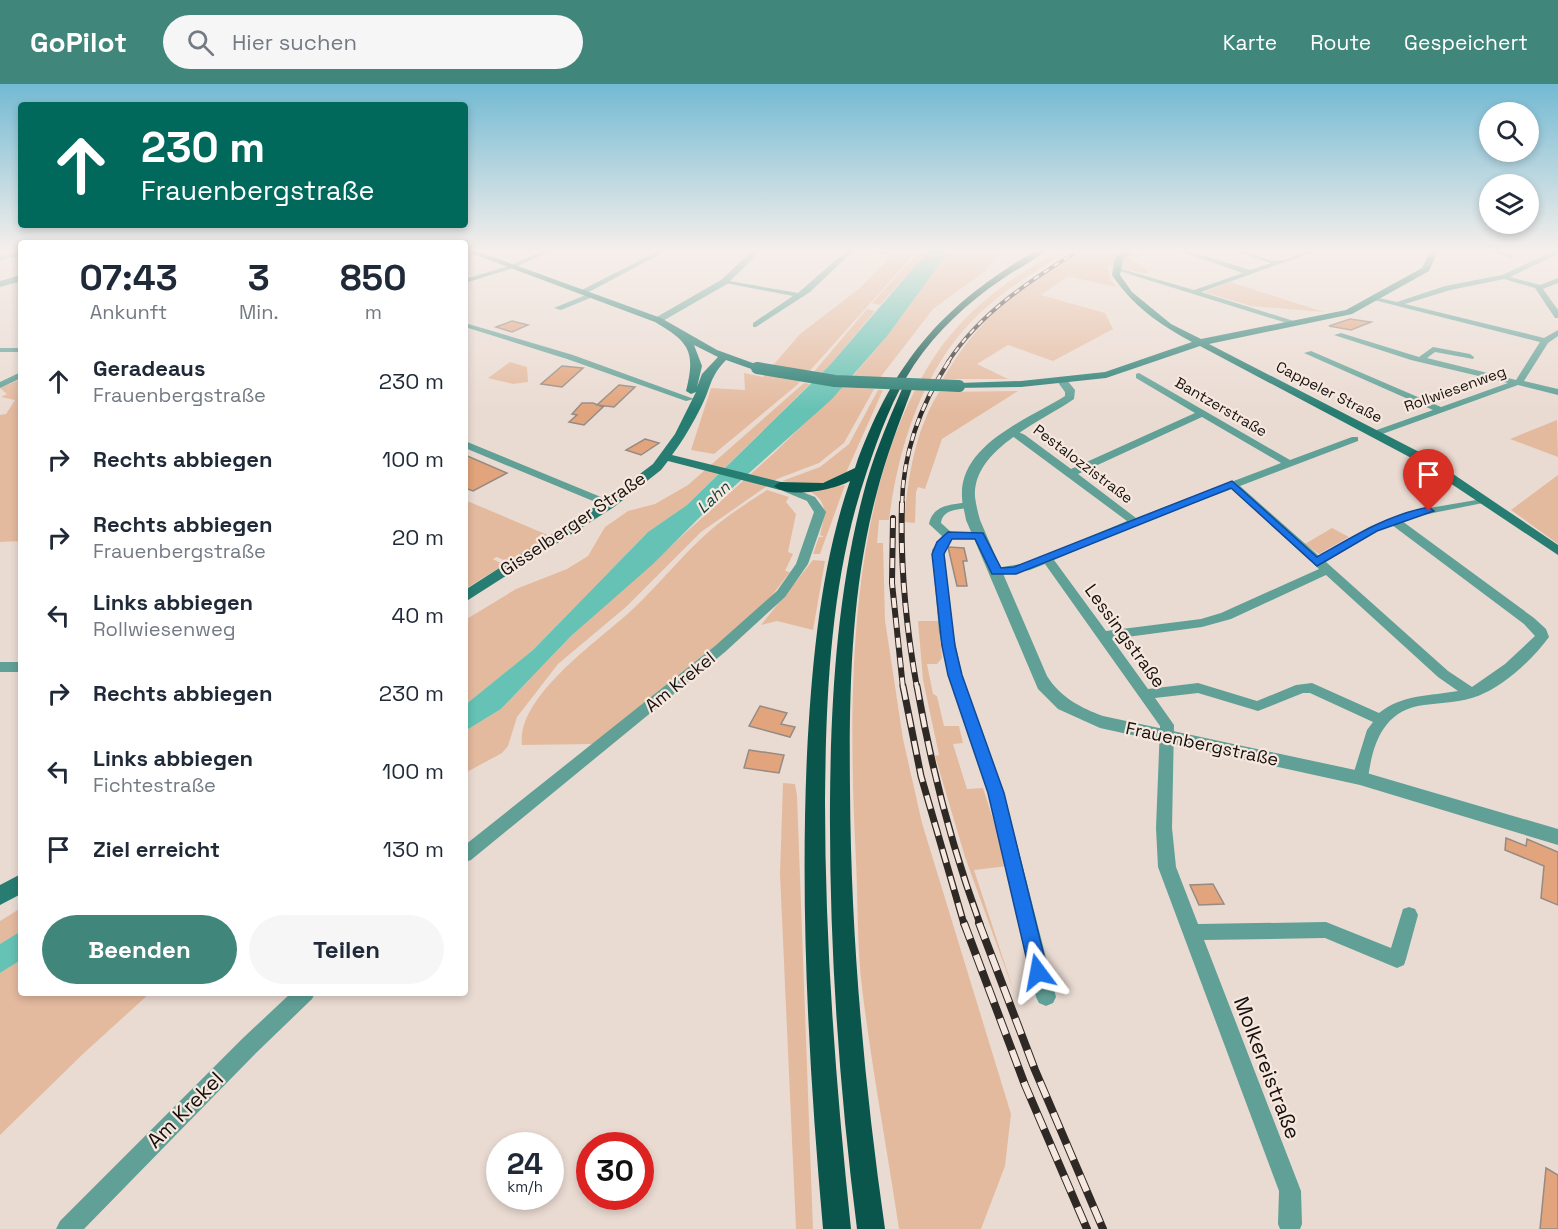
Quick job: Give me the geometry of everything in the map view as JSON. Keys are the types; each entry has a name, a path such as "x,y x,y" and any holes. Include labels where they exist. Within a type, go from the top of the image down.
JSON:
{"highway":[{"path":"837,1229 815,948 817,742 829,607 844,531 862,469 886,407 909,366 946,320 964,304"},
{"path":"871,1229 862,1162 841,914 841,674 849,598 860,535 878,462 897,412 919,369 945,334 975,304"},
{"path":"780,486 800,490 818,489 839,484 862,469"}],"main road":[{"path":"615,304 658,320 724,357 757,368 835,381 959,386 1062,381 1117,373 1198,344 1293,322 1349,312 1364,304"},
{"name":"Cappeler Straße","path":"1140,304 1198,344 1420,458 1558,551"},
{"path":"685,335 697,366 724,357"},
{"path":"709,370 724,357"},
{"path":"709,370 723,366 746,365"},
{"name":"Gisselberger Straße","path":"468,595 609,504 643,479 667,457 690,406 697,366"},
{"name":"Gisselberger Straße","path":"690,406 698,402 709,370"},
{"path":"667,457 780,486"},
{"path":"643,479 673,469 704,466"},
{"path":"0,896 18,885"}],"street":[{"path":"558,308 565,304"},
{"path":"658,320 685,304"},
{"path":"756,325 785,304"},
{"path":"1236,304 1293,322"},
{"path":"1396,305 1545,341"},
{"path":"468,326 670,391 690,406"},
{"name":"Rollwiesenweg","path":"1374,434 1519,382 1545,341 1558,332"},
{"path":"1338,335 1421,359 1558,392"},
{"path":"1421,359 1432,349 1470,357"},
{"path":"0,350 18,350"},
{"path":"1308,353 1441,410"},
{"path":"0,385 18,376"},
{"name":"Bantzerstraße","path":"1139,376 1288,463"},
{"path":"979,535 946,534 935,524 937,514 942,510 969,505 970,479 976,465 1012,432 1070,397 1071,392 1062,381"},
{"path":"670,391 693,385"},
{"path":"1071,472 1202,413"},
{"name":"Pestalozzistraße","path":"1012,432 1071,472 1135,522"},
{"path":"996,572 1016,570 1047,559 1232,484 1355,439"},
{"path":"468,445 609,504"},
{"path":"1232,484 1443,674 1471,693"},
{"name":"Am Krekel","path":"468,853 712,656 781,594 802,564 820,512 813,500 800,490"},
{"path":"1102,636 1202,623 1226,616 1321,566 1373,529 1410,514 1484,500"},
{"name":"Frauenbergstraße","path":"969,505 979,535 1039,676 1055,698 1074,712 1100,722 1360,778 1457,805 1558,837"},
{"path":"1360,778 1372,734 1380,719 1401,705 1471,693 1482,688 1539,640 1541,632 1409,529 1394,521"},
{"path":"946,534 938,550 945,620 955,675 996,793 1046,997"},
{"name":"Lessingstraße","path":"1047,559 1167,725 1167,737"},
{"path":"0,668 18,667"},
{"path":"1144,694 1198,688 1258,706 1301,688 1312,688 1380,719"},
{"name":"Molkereistraße","path":"1167,737 1164,848 1167,867 1290,1191 1290,1224"},
{"path":"1190,932 1326,930 1397,959 1409,915"},
{"name":"Am Krekel","path":"68,1229 249,1046 302,996"}],"shaded area":[{"path":"839,304 869,304 797,385 714,454 691,450 711,388 745,390 744,373 763,377 800,334"},
{"path":"910,304 939,304 933,309 879,379 852,377 888,335"},
{"path":"990,304 967,326 948,350 932,375 919,403 900,461 889,520 879,520 877,543 883,543 885,620 903,739 922,823 1011,1114 1005,1166 981,1229 899,1229 866,1018 858,940 852,733 854,664 860,595 870,527 886,462 909,401 941,347 980,305"},
{"path":"1003,304 1075,304 1105,313 1113,329 1053,361 1008,345 977,364 1008,379 943,379 957,357"},
{"path":"1246,304 1300,304 1324,312"},
{"path":"867,309 875,311 821,374 813,373"},
{"path":"510,362 527,367 528,382 513,384 488,378"},
{"path":"18,380 18,541 0,542 0,415 6,414 15,400 1,397 7,394 0,388"},
{"path":"804,383 810,384 687,505 648,532 533,650 468,703 468,618 516,589 567,569 588,556 605,527 628,511 655,504 688,485"},
{"path":"842,387 874,389 844,443 819,463 777,479 701,532 626,607 558,664 517,717 508,746 502,753 468,771 468,729 501,709 571,636 774,453"},
{"path":"878,390 883,390 845,475 814,484 782,481 820,467 849,444"},
{"path":"1018,391 942,439 925,489 918,487 916,492 915,523 904,522 918,438 939,392"},
{"path":"1557,420 1558,457 1510,439"},
{"path":"1558,475 1558,544 1511,510"},
{"path":"845,485 820,554 813,554 819,537 824,537 820,535 824,510 820,500 809,491"},
{"path":"767,490 789,497 786,502 796,514 788,552 793,554 785,571 790,572 767,602 732,633 593,744 522,745 524,726 533,707 564,669 634,608 711,529"},
{"path":"468,501 550,536 508,562 497,557 493,559 504,565 468,587"},
{"path":"1332,528 1349,537 1319,554 1305,544"},
{"path":"813,560 825,561 813,630 777,621 761,625"},
{"path":"918,621 939,621 942,658 937,664 927,664 933,694 937,696 944,726 959,726 963,743 953,744 967,789 983,788 1008,866 974,870 1014,992 965,857 935,756 939,755 923,680"},
{"path":"783,783 795,784 797,796 813,1229 796,1229 780,874"},
{"path":"18,910 18,933 0,944 0,921"},
{"path":"18,962 18,996 147,996 0,1135 0,973"}],"water":[{"name":"Lahn","path":"882,304 910,304 888,335 832,399 701,516 653,564 571,636 501,709 468,729 468,703 533,650 648,532 687,505 829,366"},
{"path":"18,933 18,962 0,973 0,944"}],"building":[{"path":"1350,319 1371,322 1351,330 1329,326"},
{"path":"512,321 528,325 512,332 496,327"},
{"path":"562,366 583,368 562,387 541,384"},
{"path":"619,385 635,387 614,407 597,405"},
{"path":"582,403 593,403 603,407 584,425 569,422 577,415 572,414"},
{"path":"645,439 659,443 641,455 626,450"},
{"path":"468,456 507,473 473,491 468,489"},
{"path":"948,547 964,548 967,561 963,561 967,586 957,586"},
{"path":"760,706 787,713 781,724 795,727 790,737 749,726"},
{"path":"749,750 784,755 779,773 744,768"},
{"path":"1506,838 1526,846 1527,839 1558,852 1558,905 1541,898 1544,866 1505,850"},
{"path":"1213,884 1224,904 1199,905 1190,885"},
{"path":"1546,1168 1558,1175 1558,1229 1540,1229"}],"railway":[{"path":"948,362 975,328 1000,304"},
{"path":"902,504 906,466 915,429 930,394 949,361"},
{"path":"902,504 905,596 917,688"},
{"path":"893,518 892,583 903,688"},
{"path":"903,686 921,776 964,924"},
{"path":"917,686 943,806 980,924"},
{"path":"964,923 1025,1085 1087,1229"},
{"path":"979,923 1035,1070 1103,1229"}],"route":[{"path":"1038,972 996,793 955,675 948,646 938,554 941,544 948,536 979,535 996,572 1016,570 1232,484 1317,562 1373,529 1410,514 1429,511"}]}
